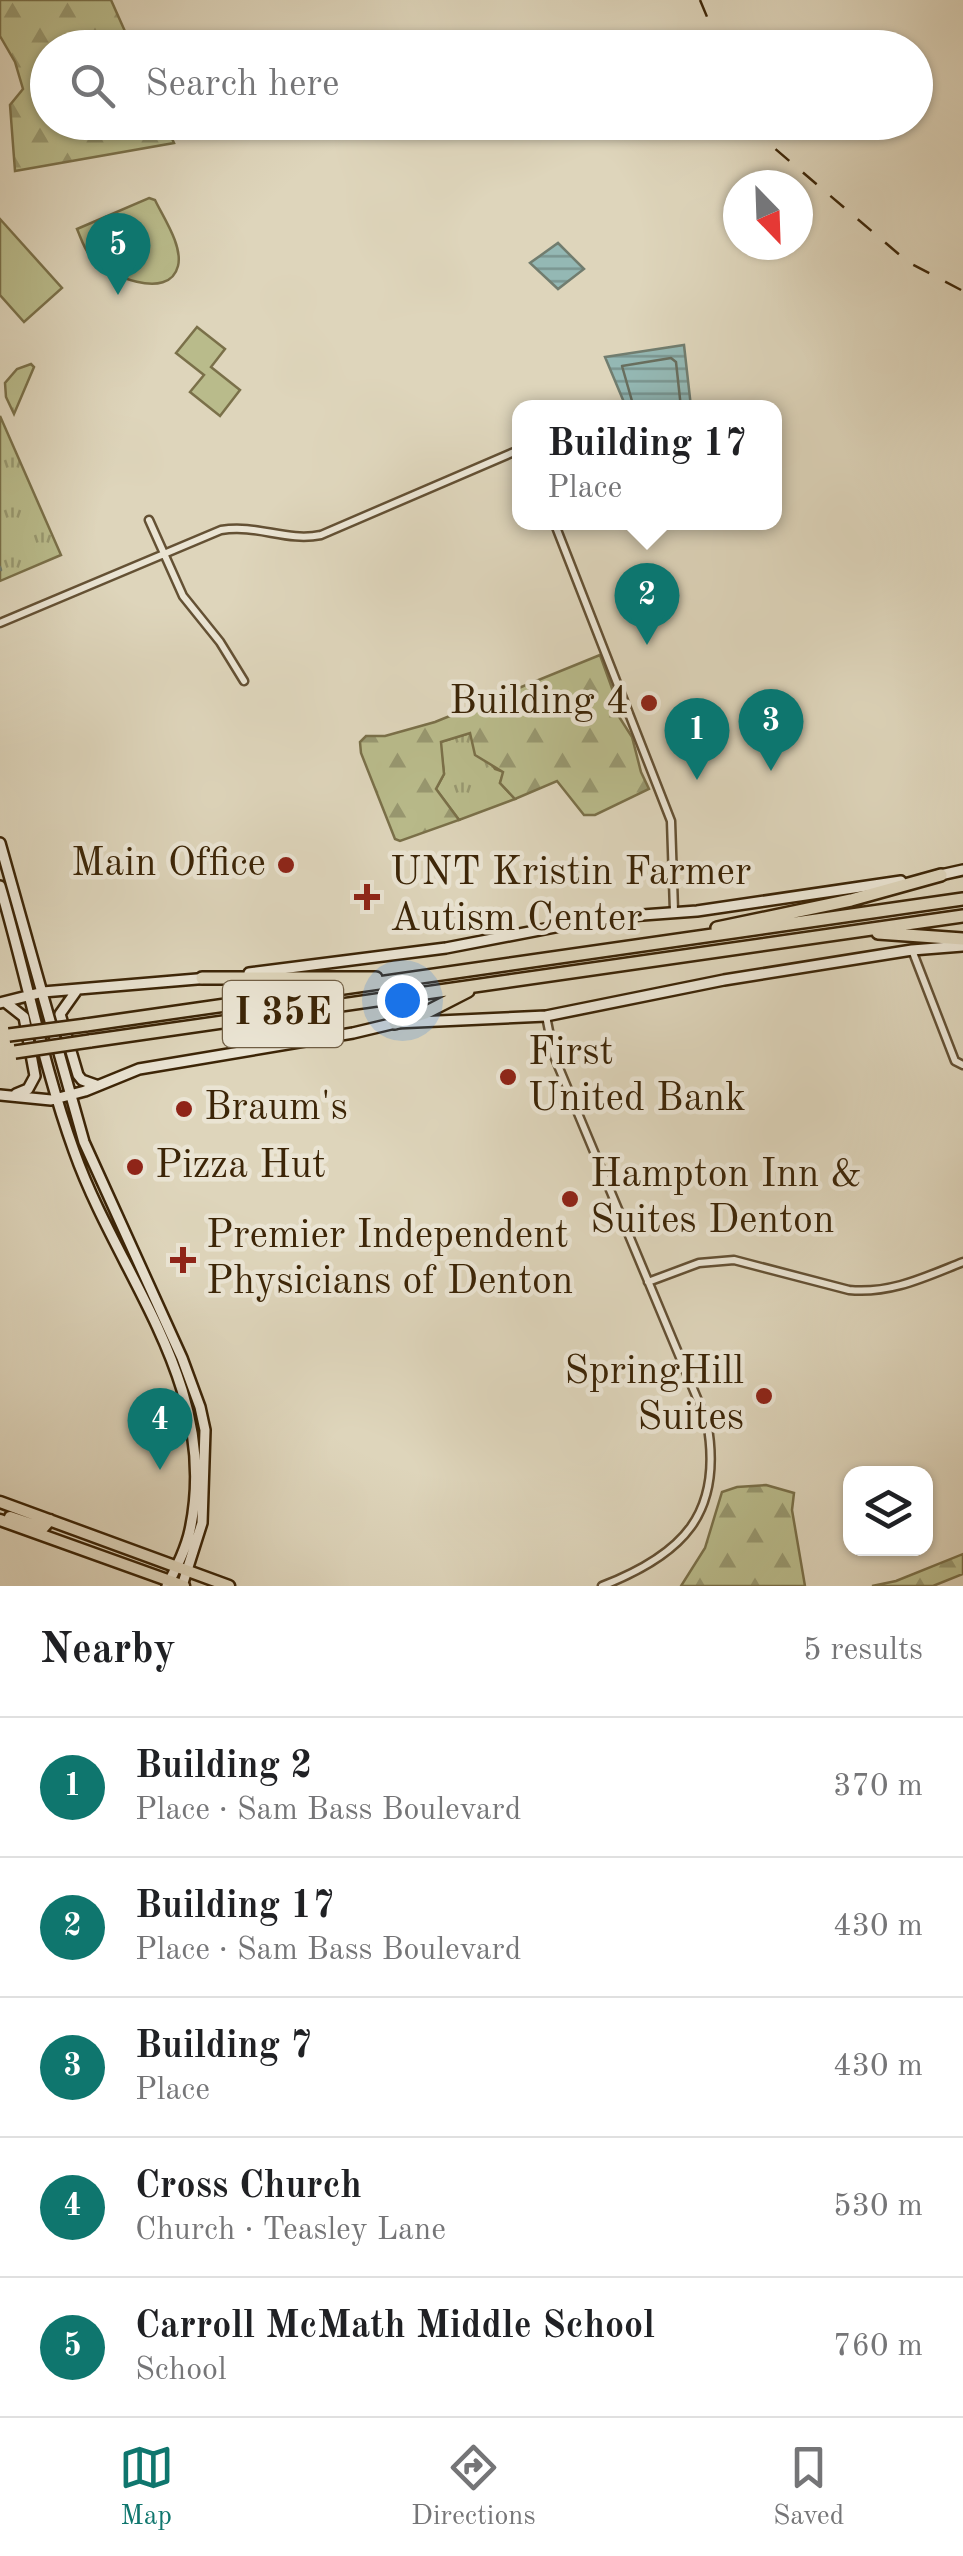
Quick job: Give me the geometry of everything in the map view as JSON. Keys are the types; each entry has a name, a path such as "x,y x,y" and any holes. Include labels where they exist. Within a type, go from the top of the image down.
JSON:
{"highway":[{"path":"669,942 720,927 886,892 946,874"},
{"name":"I 35E","path":"4,1036 963,899"},
{"name":"I 35E","path":"0,1054 963,916"},
{"path":"862,931 963,943"},
{"path":"202,978 396,979"},
{"path":"394,1023 424,1013 476,986"}],"main road":[{"path":"0,842 101,1196"},
{"path":"3,1002 43,992 419,952 598,919 697,911 963,870"},
{"path":"0,886 76,1158 101,1196 182,1358 200,1407 205,1430 206,1482 202,1523 182,1569 168,1584"},
{"path":"4,1095 58,1098 143,1068 394,1023 546,1016 724,980 963,943"},
{"path":"77,990 60,1014 78,1075 96,1084"},
{"path":"3,1002 24,1017 35,1076 28,1089 4,1095"},
{"path":"0,1502 229,1586"},
{"path":"0,1520 8,1516 43,1528 50,1520"},
{"path":"0,1520 168,1584 183,1586 182,1569"}],"street":[{"path":"0,623 221,530 256,528 304,538 322,535 512,453"},
{"path":"149,520 189,606 220,642 244,682"},
{"path":"557,530 671,821 674,912"},
{"path":"912,950 956,1061 963,1065"},
{"path":"546,1016 554,1056 707,1422 712,1464 694,1525 679,1543 655,1563 602,1586"},
{"path":"648,1282 699,1263 734,1260 866,1292 907,1284 963,1262"},
{"path":"626,1576 630,1586"}],"green space":[{"path":"0,0 111,0 124,30 30,30 30,140 174,143 15,171 10,105 23,89 15,62 0,36"},
{"path":"149,198 155,200 167,223 179,258 172,277 150,284 123,277 99,264 86,251 77,229"},
{"path":"0,219 62,288 24,322 0,295"},
{"path":"197,327 225,349 211,367 240,390 220,416 190,392 204,375 176,353"},
{"path":"31,364 34,367 14,414 5,383 17,369"},
{"path":"0,416 61,555 0,581"},
{"path":"600,655 613,691 609,701 632,737 649,789 595,815 584,815 557,781 515,799 500,783 503,772 475,755 470,733 441,742 444,774 436,789 459,820 400,841 395,839 361,753 360,742 366,736 385,736 435,722"},
{"path":"470,733 495,769 504,772 500,783 515,799 459,820 436,789 444,774 440,742"},
{"path":"766,1485 794,1493 792,1510 805,1586 681,1586 705,1548 722,1492"},
{"path":"963,1554 963,1574 933,1586 872,1586 896,1581"}],"water":[{"path":"558,243 584,269 558,289 530,263"},
{"path":"684,345 690,400 623,400 605,357"}],"railway":[{"path":"700,0 712,30"},
{"path":"767,140 908,262 963,291"}],"place":[{"name":"Carroll McMath Middle School","path":"118,295"},
{"name":"Building 17","path":"647,645"},
{"name":"Building 4","path":"649,703"},
{"name":"Building 7","path":"771,771"},
{"name":"Building 2","path":"697,780"},
{"name":"Main Office","path":"286,865"},
{"name":"UNT Kristin Farmer Autism Center","path":"367,897"},
{"name":"First United Bank","path":"508,1077"},
{"name":"Braum's","path":"184,1109"},
{"name":"Pizza Hut","path":"135,1167"},
{"name":"Hampton Inn & Suites Denton","path":"570,1199"},
{"name":"Premier Independent Physicians of Denton","path":"183,1260"},
{"name":"SpringHill Suites","path":"764,1396"},
{"name":"Cross Church","path":"160,1470"}]}
